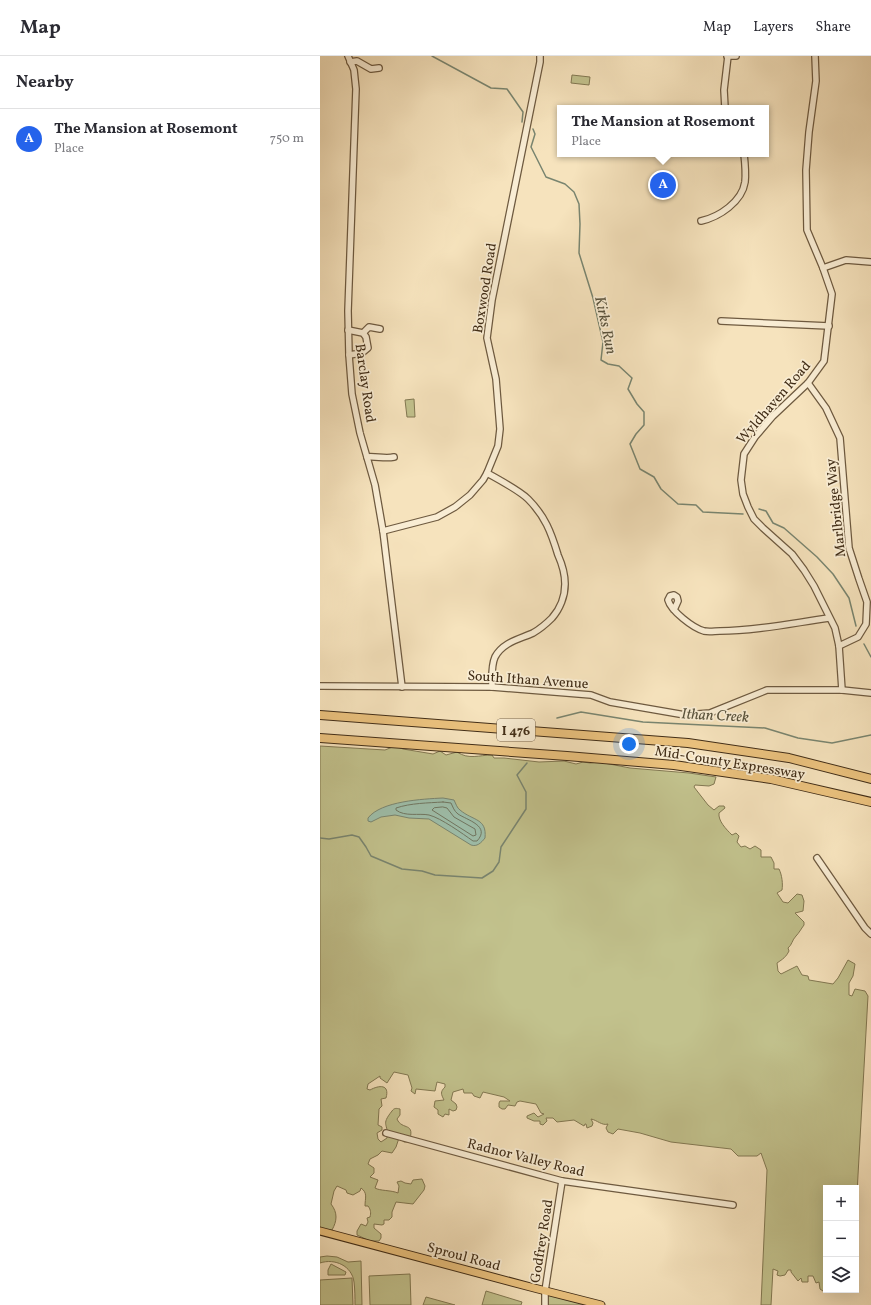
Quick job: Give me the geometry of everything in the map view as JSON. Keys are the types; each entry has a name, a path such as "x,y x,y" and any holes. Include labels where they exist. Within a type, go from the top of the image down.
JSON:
{"highway":[{"name":"Mid-County Expressway","path":"320,715 688,743 789,758 871,779"},
{"name":"Mid-County Expressway","path":"320,738 674,765 771,780 871,802"}],"main road":[{"name":"Sproul Road","path":"320,1231 601,1305"}],"street":[{"name":"Boxwood Road","path":"383,532 437,517 456,507 470,495 483,480 498,446 500,429 496,379 487,338 492,300 540,56"},
{"path":"725,105 724,90 727,56 736,56"},
{"name":"Wyldhaven Road","path":"815,56 816,81 809,132 806,170 807,230 832,294 830,326 824,361 808,383 773,416 755,437 744,454 741,480 743,494 754,519 792,554 814,586 834,628 839,646 842,690"},
{"path":"349,59 357,61 371,70 379,68"},
{"name":"Barclay Road","path":"349,59 354,70 356,89 348,330 352,394 375,485 383,532 402,687"},
{"path":"701,222 725,212 737,200 745,184 744,157"},
{"path":"823,268 846,260 871,262"},
{"path":"721,321 830,326"},
{"path":"363,333 369,327 380,329"},
{"path":"348,330 363,333 366,337 368,348 362,353 349,355"},
{"name":"Marlbridge Way","path":"808,383 826,408 840,438 849,548 867,602 866,624 858,637 839,646"},
{"path":"367,457 394,457"},
{"path":"487,473 527,497 541,513 549,527 563,570 565,584 563,598 559,608 552,618 534,632 508,643 495,657 492,687"},
{"path":"674,610 685,620 704,631 733,631 829,618"},
{"name":"South Ithan Avenue","path":"320,686 492,687 591,695 610,702 685,715 710,713 767,690 842,690 871,693"},
{"path":"817,858 865,928 871,934"},
{"name":"Radnor Valley Road","path":"386,1133 562,1181 733,1205"},
{"name":"Godfrey Road","path":"545,1305 545,1291 562,1181"}],"green space":[{"path":"572,75 590,77 589,85 571,83"},
{"path":"414,399 415,417 407,417 405,400"},
{"path":"320,746 385,750 395,746 403,749 433,754 440,751 446,755 457,752 466,756 492,755 494,758 539,762 564,761 576,764 583,762 599,762 630,768 716,777 714,784 709,786 695,785 694,787 708,805 714,810 719,806 724,806 725,808 719,813 720,819 732,835 736,833 739,836 737,842 741,847 745,846 750,849 755,846 761,850 761,857 771,857 774,863 774,869 779,869 781,874 782,890 777,893 783,902 788,903 797,894 802,895 804,901 803,911 795,913 804,922 804,925 788,948 789,951 787,955 777,963 778,971 781,974 797,966 802,975 808,976 809,980 833,984 848,960 855,964 853,976 849,983 849,995 852,996 855,989 865,991 868,996 857,1185 823,1185 823,1291 820,1289 819,1282 816,1283 813,1276 808,1276 808,1282 802,1282 801,1278 798,1281 791,1270 788,1270 785,1275 780,1276 777,1275 778,1271 773,1269 771,1305 761,1305 767,1170 761,1153 757,1156 738,1156 731,1149 671,1142 640,1133 618,1129 613,1134 608,1132 606,1128 608,1124 591,1119 593,1123 592,1126 587,1128 586,1124 584,1126 574,1120 557,1122 553,1118 546,1118 547,1121 543,1125 540,1124 540,1121 534,1121 527,1118 527,1116 534,1113 538,1117 544,1114 541,1113 536,1104 520,1101 517,1102 515,1106 508,1105 505,1109 502,1109 499,1107 500,1101 510,1101 504,1097 483,1092 480,1098 474,1096 472,1093 464,1093 463,1089 453,1092 451,1100 456,1104 456,1110 453,1111 449,1109 449,1115 445,1114 443,1117 438,1114 438,1110 434,1107 435,1101 444,1100 442,1090 445,1087 445,1084 437,1082 435,1091 416,1089 415,1094 411,1091 412,1088 408,1075 394,1072 387,1083 380,1078 380,1076 368,1084 367,1089 370,1090 377,1087 383,1087 387,1093 386,1098 381,1099 382,1106 379,1109 378,1125 382,1127 382,1130 377,1133 378,1139 381,1142 387,1138 386,1119 395,1108 400,1109 400,1115 397,1119 399,1123 410,1129 411,1135 409,1142 404,1142 399,1138 392,1153 382,1151 370,1159 368,1164 374,1168 374,1173 370,1177 378,1180 375,1188 380,1190 398,1193 399,1186 397,1182 401,1181 411,1184 413,1180 422,1179 425,1186 424,1190 413,1204 396,1202 392,1212 392,1217 389,1220 384,1220 384,1224 382,1225 374,1224 374,1228 381,1234 379,1241 370,1241 357,1235 357,1231 361,1224 366,1226 368,1222 367,1218 370,1217 369,1207 365,1206 365,1192 361,1188 360,1191 353,1195 337,1186 334,1191 331,1204 336,1214 335,1223 332,1230 320,1231"},
{"path":"320,1257 337,1257 348,1262 361,1261 362,1305 355,1305 353,1276 346,1268 337,1263 320,1263"},
{"path":"331,1264 346,1272 345,1275 328,1275 328,1270"},
{"path":"410,1274 411,1305 370,1305 369,1276"},
{"path":"352,1278 353,1305 320,1305 320,1280"},
{"path":"486,1291 522,1302 521,1305 482,1305"},
{"path":"545,1291 601,1305 545,1305"},
{"path":"426,1297 455,1305 423,1305"}],"water":[{"path":"443,798 454,800 459,809 481,823 484,827 485,838 480,843 477,845 471,845 429,819 409,818 395,815 381,817 371,822 368,821 368,818 374,812 392,804 414,800"}],"waterway":[{"name":"Kirks Run","path":"432,56 491,88 507,89 523,112 522,122"},
{"name":"Kirks Run","path":"533,129 535,134 531,147 546,177 565,184 574,192 579,204 579,253 593,298 603,342 601,360 608,364 619,366 632,378 628,389 644,412 644,425 630,444 640,469 654,477 661,489 678,504 696,505 703,512 743,514"},
{"name":"Kirks Run","path":"759,509 766,511 773,523 784,528 817,557 833,574 849,598 856,626"},
{"name":"Kirks Run","path":"864,644 871,657"},
{"name":"Ithan Creek","path":"557,718 581,712 643,722 765,728 798,738 832,743 871,735"},
{"name":"Ithan Creek","path":"320,838 329,839 352,835 359,837 371,856 402,869 422,871 435,875 482,878 493,871 499,862 501,847 526,809 526,792 517,775 527,763"}],"place":[{"name":"The Mansion at Rosemont","path":"663,185"}]}
